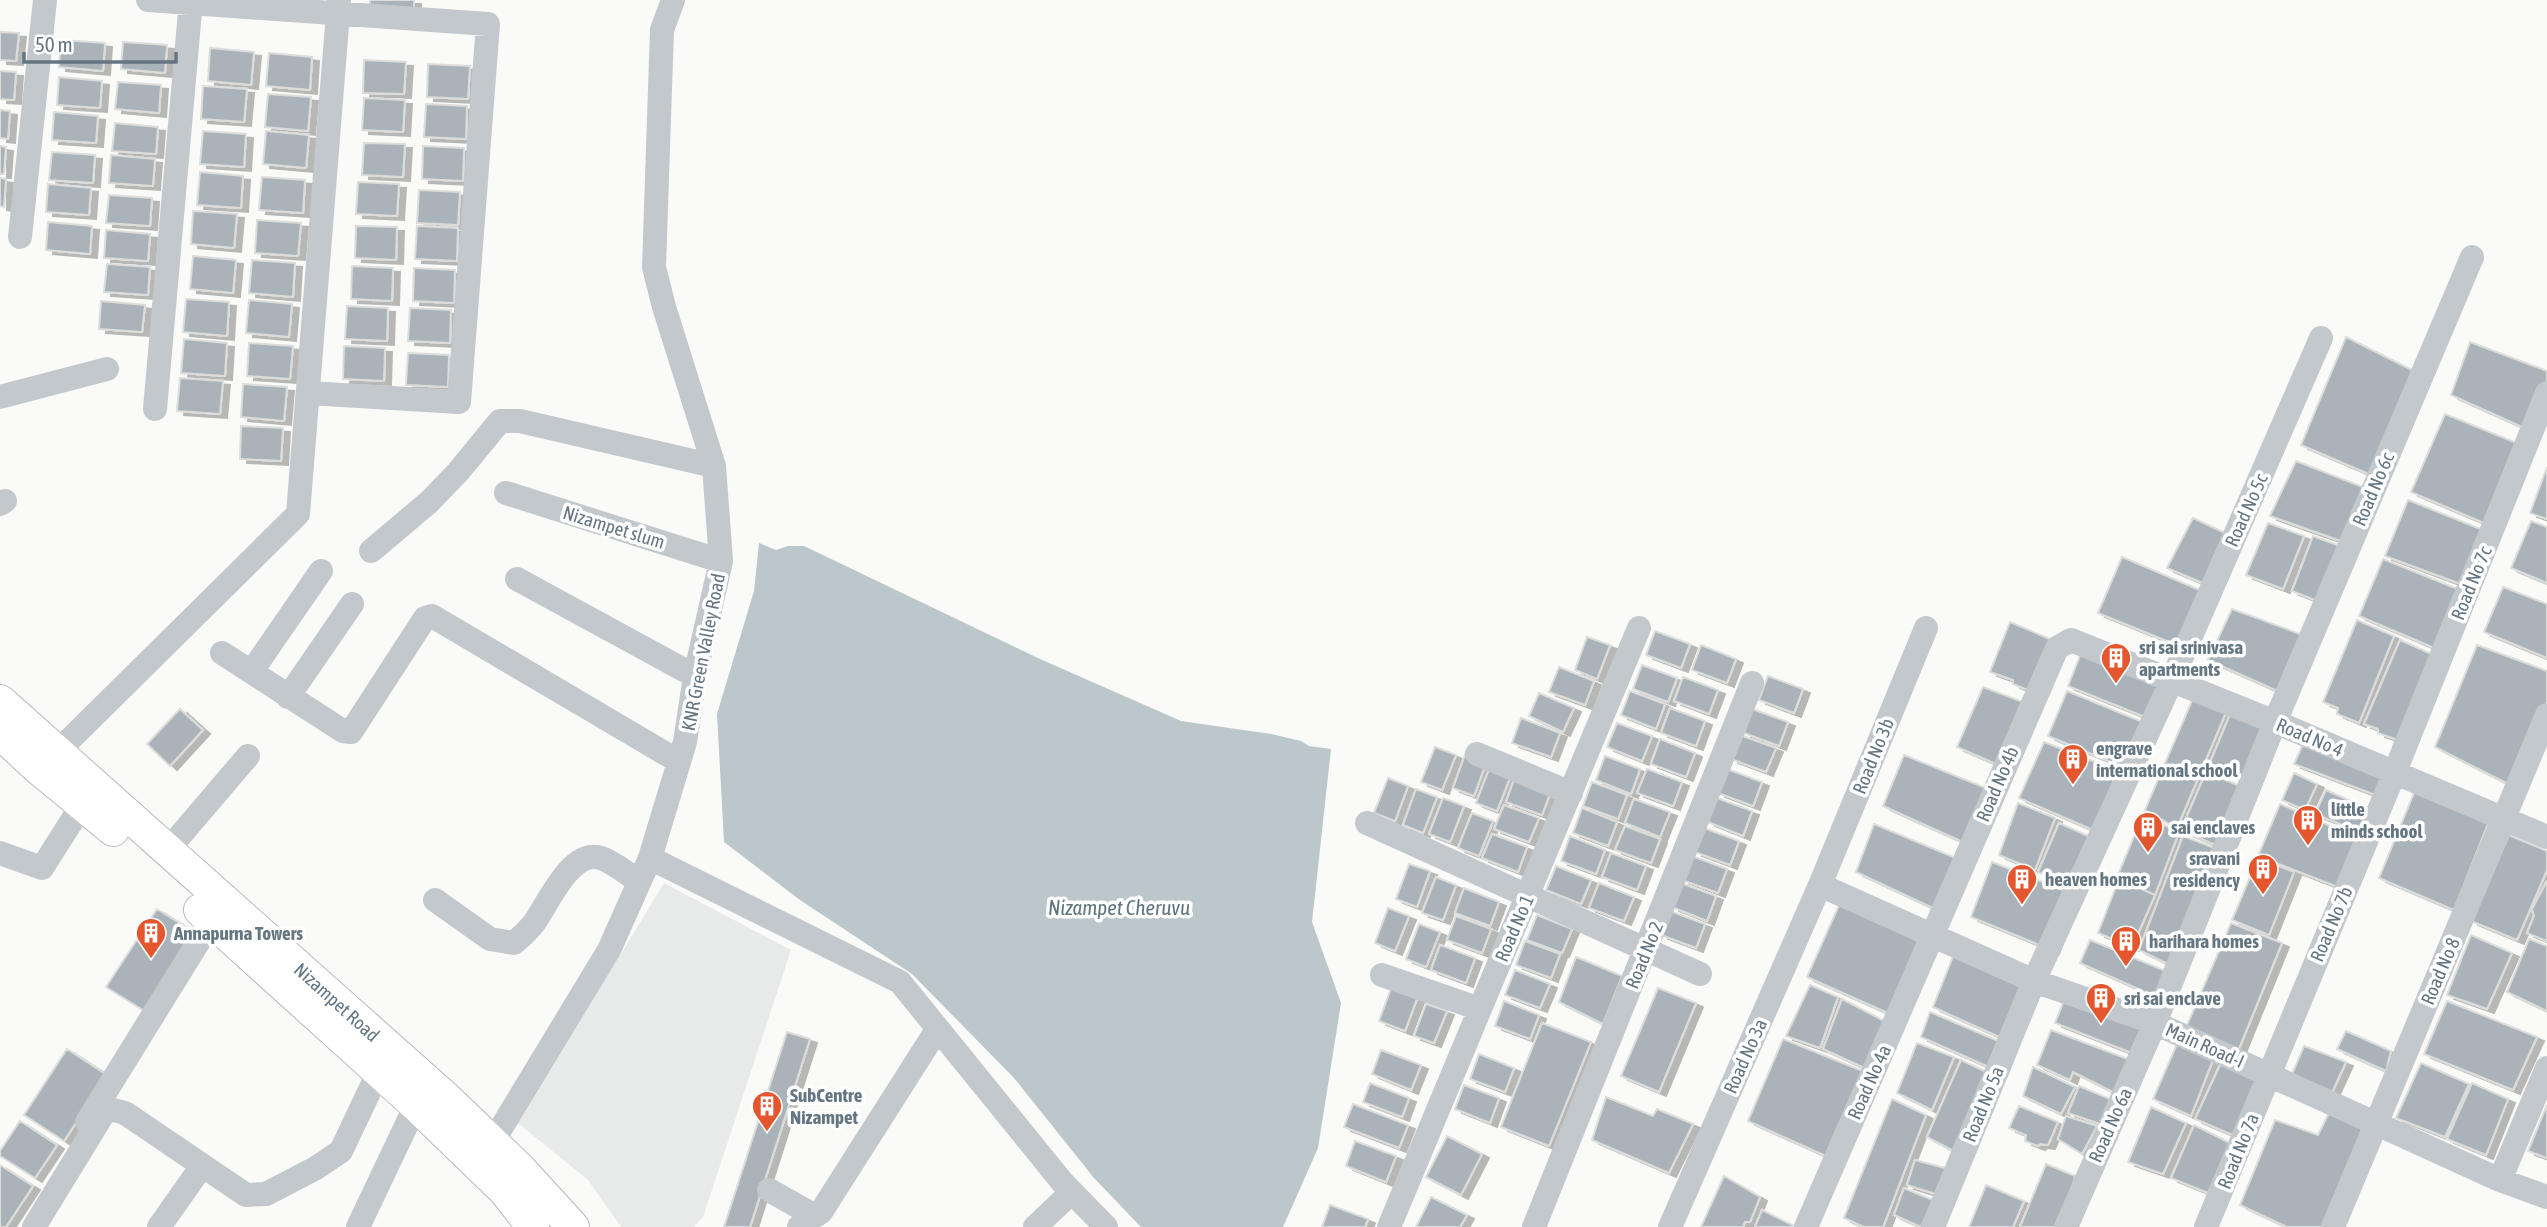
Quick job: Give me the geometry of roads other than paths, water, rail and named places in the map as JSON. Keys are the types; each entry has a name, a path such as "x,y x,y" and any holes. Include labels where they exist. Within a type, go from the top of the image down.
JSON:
{"main road":[{"name":"Nizampet Road","path":"0,701 82,805 416,1105 505,1191 522,1223"},
{"name":"Nizampet Road","path":"0,733 48,761 167,851 426,1081 520,1169 573,1227"}],"street":[{"path":"20,237 45,0"},
{"path":"148,0 338,7 488,24 459,401 308,393"},
{"name":"KNR Green Valley Road","path":"492,1143 609,950 650,858 685,742 695,676 721,561 714,466 654,267 662,30 673,0"},
{"path":"155,409 191,1"},
{"path":"48,761 299,514 338,7"},
{"name":"Road No 6c","path":"2155,1023 2275,722 2472,257"},
{"name":"Road No 5c","path":"2034,981 2171,682 2321,338"},
{"path":"0,397 107,369"},
{"name":"Road No 7c","path":"2394,774 2547,393"},
{"path":"371,551 436,495 500,421 520,421 714,466"},
{"name":"Nizampet slum","path":"506,493 721,561"},
{"path":"252,671 321,571"},
{"path":"517,579 695,676"},
{"path":"288,697 352,604"},
{"path":"222,653 343,731 351,732 425,618 432,616 678,761"},
{"name":"Road No 1","path":"1389,1227 1639,628"},
{"name":"Road No 3b","path":"1820,885 1926,628"},
{"name":"Road No 4","path":"2071,640 2275,722 2547,837"},
{"name":"Road No 4b","path":"1933,937 2057,648 2071,640"},
{"name":"Road No 2","path":"1534,1227 1752,683"},
{"name":"Road No 8","path":"2333,1227 2547,715"},
{"path":"1477,754 1571,793"},
{"path":"167,851 248,755"},
{"name":"Road No 7b","path":"2269,1074 2394,774"},
{"path":"0,853 42,868 82,805"},
{"path":"1367,823 1700,974"},
{"path":"435,900 490,939 514,943 534,923 571,867 581,860 599,857 639,881"},
{"path":"650,858 900,982 1072,1192 1106,1227"},
{"name":"Main Road-I","path":"1820,885 2034,981 2155,1023 2500,1180 2547,1197"},
{"name":"Road No 3a","path":"1670,1227 1820,885"},
{"path":"18,1227 212,920"},
{"name":"Road No 4a","path":"1806,1227 1933,937"},
{"path":"1382,975 1480,1009"},
{"name":"Road No 5a","path":"1933,1227 2034,981"},
{"name":"Road No 6a","path":"2066,1227 2155,1023"},
{"path":"768,1190 807,1222 821,1212 933,1036"},
{"path":"2500,1180 2547,1068"},
{"path":"34,1227 105,1111 125,1113 246,1195 266,1194 316,1168 341,1151 380,1071"},
{"name":"Road No 7a","path":"2206,1227 2269,1074"},
{"path":"358,1227 416,1105"},
{"path":"159,1227 202,1166"},
{"path":"1035,1227 1072,1192"}],"water":[{"name":"Nizampet Cheruvu","path":"759,543 776,550 788,546 804,546 1040,659 1181,721 1271,734 1301,741 1309,746 1331,749 1312,922 1341,1003 1318,1148 1283,1227 1141,1227 1094,1178 1014,1078 912,974 800,900 724,842 717,714 754,591"}],"place":[{"name":"sri sai srinivasa apartments","path":"2116,685"},
{"name":"engrave international school","path":"2073,786"},
{"name":"little minds school","path":"2308,847"},
{"name":"sai enclaves","path":"2148,854"},
{"name":"sravani residency","path":"2263,896"},
{"name":"heaven homes","path":"2022,906"},
{"name":"Annapurna Towers","path":"151,960"},
{"name":"harihara homes","path":"2126,968"},
{"name":"sri sai enclave","path":"2101,1025"},
{"name":"SubCentre Nizampet","path":"767,1133"}]}
